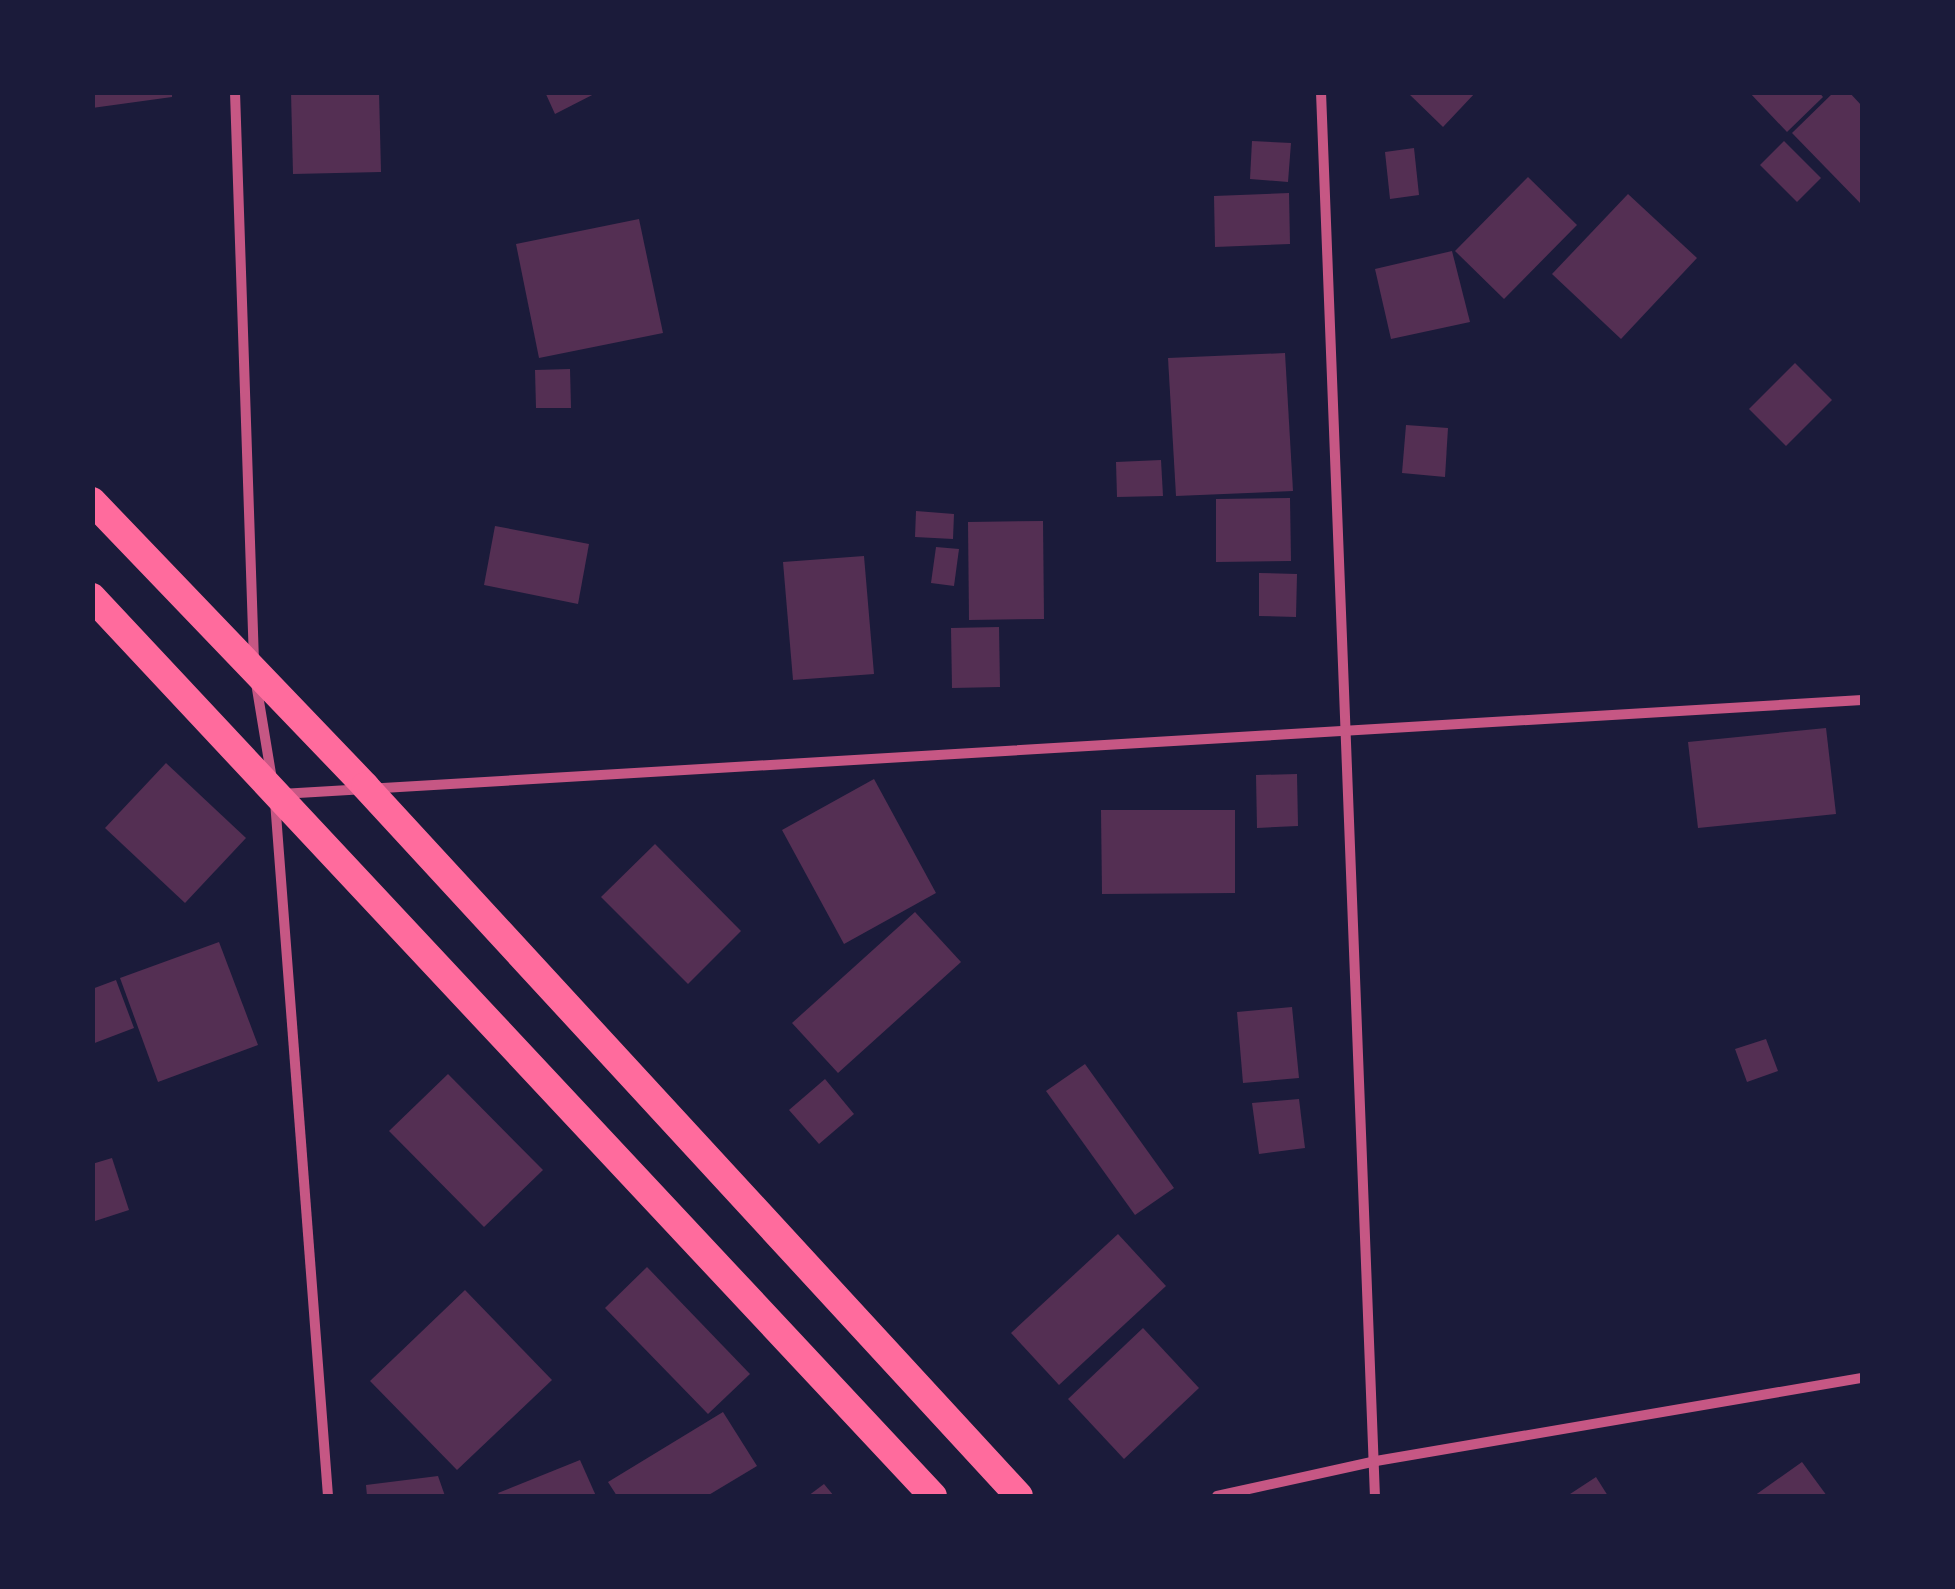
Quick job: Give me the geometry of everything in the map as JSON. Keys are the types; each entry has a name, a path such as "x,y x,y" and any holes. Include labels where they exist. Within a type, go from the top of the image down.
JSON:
{"highway":[{"path":"92,502 365,786 1020,1496"},
{"path":"92,596 933,1496"}],"street":[{"path":"235,92 254,672 275,794 328,1496"},
{"path":"1322,92 1375,1496"},
{"path":"275,794 1862,700"},
{"path":"1217,1496 1376,1462 1862,1378"}],"building":[{"path":"92,92 172,92 172,97 92,108"},
{"path":"291,92 379,92 381,172 293,174"},
{"path":"545,92 598,92 555,114"},
{"path":"1407,92 1476,92 1443,127"},
{"path":"1749,92 1819,92 1823,97 1787,132"},
{"path":"1834,92 1849,92 1862,106 1862,205 1792,133"},
{"path":"1252,141 1291,143 1288,182 1250,179"},
{"path":"1784,141 1821,178 1797,202 1760,165"},
{"path":"1414,148 1419,195 1390,199 1385,152"},
{"path":"1528,177 1577,225 1504,299 1455,251"},
{"path":"1289,193 1290,244 1215,247 1214,196"},
{"path":"1628,194 1697,258 1621,339 1552,274"},
{"path":"639,219 663,333 539,358 516,244"},
{"path":"1452,251 1470,322 1391,339 1375,269"},
{"path":"1285,353 1293,491 1176,496 1168,358"},
{"path":"1795,363 1832,400 1786,446 1749,409"},
{"path":"570,369 571,408 536,408 535,370"},
{"path":"1406,425 1448,428 1445,477 1402,473"},
{"path":"1161,460 1163,496 1117,497 1116,462"},
{"path":"1290,498 1291,561 1216,562 1216,499"},
{"path":"916,511 954,514 953,539 915,537"},
{"path":"1043,521 1044,619 969,620 968,522"},
{"path":"495,526 589,544 578,604 484,585"},
{"path":"936,547 959,549 954,586 931,583"},
{"path":"864,556 874,674 793,680 783,562"},
{"path":"1259,573 1297,574 1296,617 1259,616"},
{"path":"999,627 1000,687 952,688 951,628"},
{"path":"1826,728 1836,814 1698,828 1688,742"},
{"path":"166,763 246,838 185,903 105,828"},
{"path":"1297,774 1298,826 1257,828 1256,775"},
{"path":"874,779 936,893 844,944 782,830"},
{"path":"1101,810 1235,810 1235,893 1102,894"},
{"path":"655,844 741,931 688,984 601,897"},
{"path":"915,912 961,962 838,1073 792,1023"},
{"path":"219,942 258,1045 158,1082 120,978"},
{"path":"116,980 134,1028 92,1044 92,989"},
{"path":"1292,1007 1299,1078 1243,1083 1237,1012"},
{"path":"1766,1039 1778,1071 1747,1082 1735,1049"},
{"path":"1085,1064 1174,1188 1135,1215 1046,1091"},
{"path":"448,1074 543,1170 484,1227 389,1131"},
{"path":"825,1079 854,1114 819,1144 789,1110"},
{"path":"1299,1099 1305,1148 1259,1154 1252,1103"},
{"path":"112,1158 129,1210 92,1222 92,1164"},
{"path":"1118,1234 1166,1286 1059,1385 1011,1333"},
{"path":"647,1267 750,1374 708,1414 605,1308"},
{"path":"465,1290 552,1380 457,1470 370,1381"},
{"path":"1143,1328 1199,1388 1124,1459 1068,1399"},
{"path":"723,1412 757,1466 707,1496 617,1496 608,1482"},
{"path":"580,1460 596,1496 498,1493"},
{"path":"1802,1462 1827,1496 1754,1496"},
{"path":"438,1476 445,1496 367,1496 366,1485"},
{"path":"1596,1477 1608,1496 1567,1496"},
{"path":"824,1484 834,1496 808,1496"}]}
